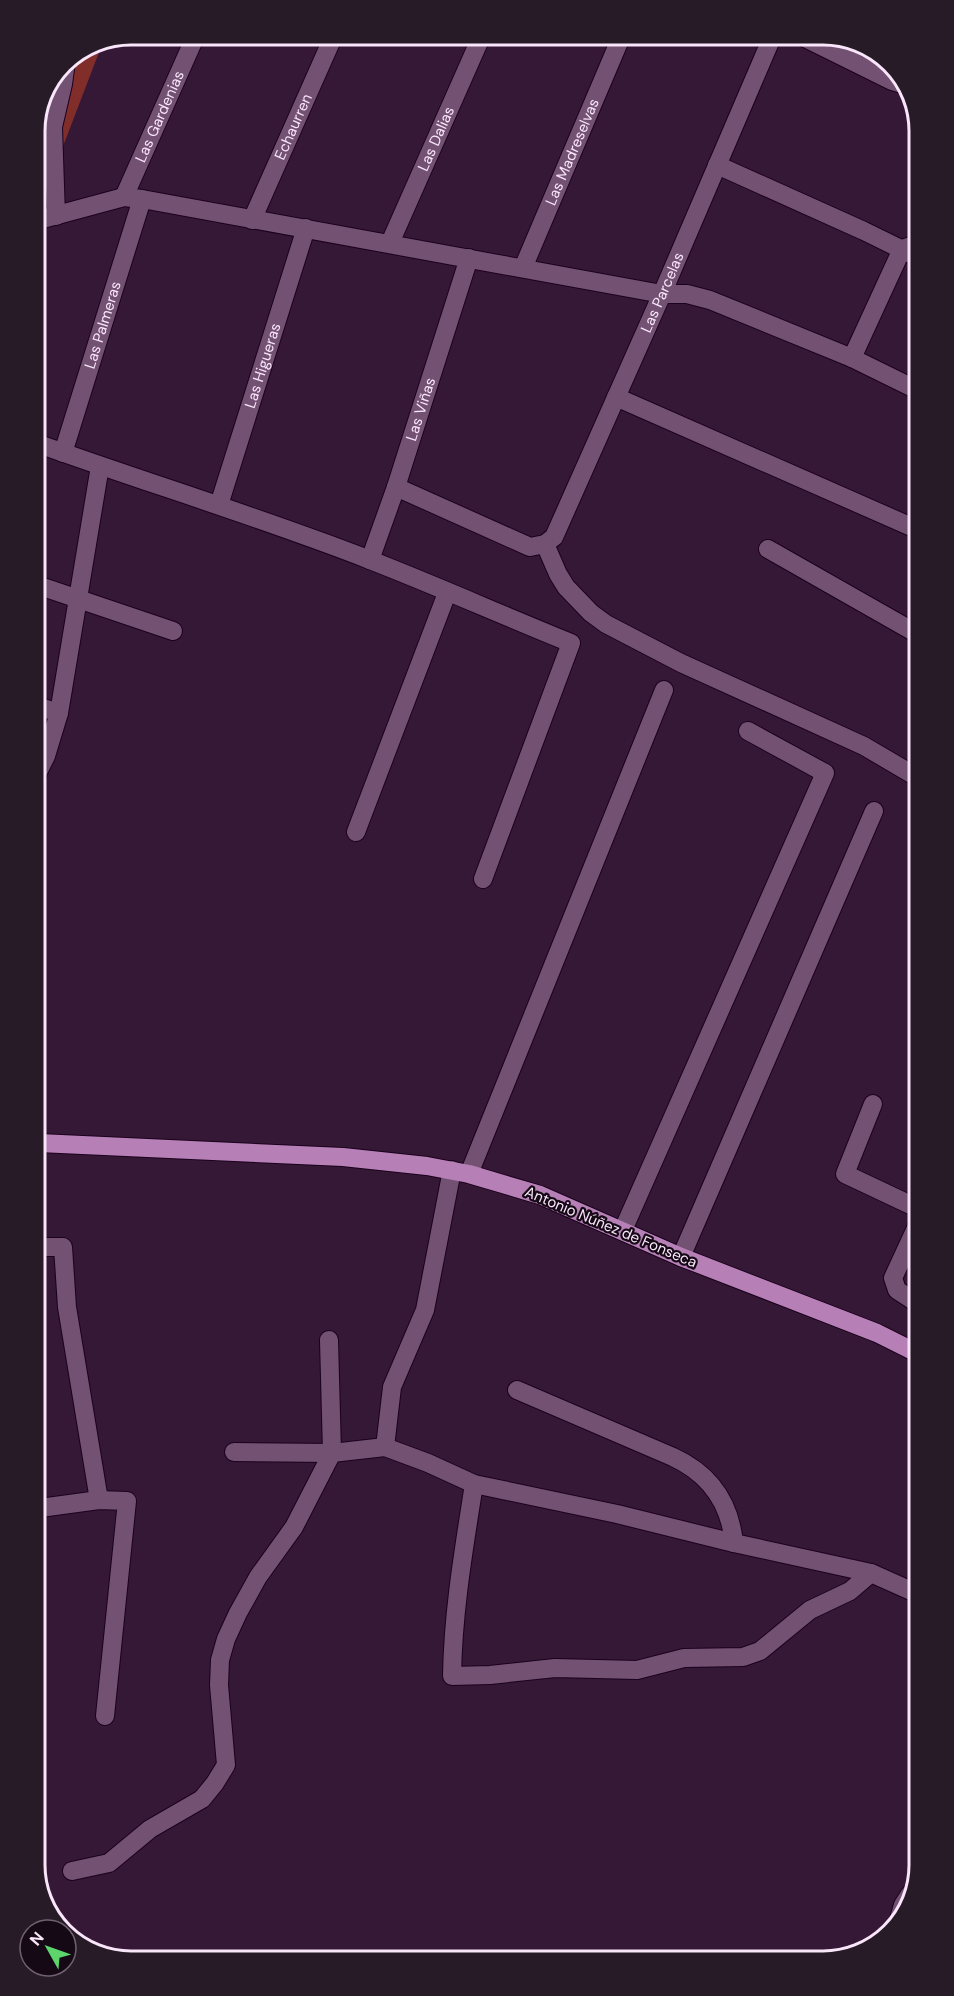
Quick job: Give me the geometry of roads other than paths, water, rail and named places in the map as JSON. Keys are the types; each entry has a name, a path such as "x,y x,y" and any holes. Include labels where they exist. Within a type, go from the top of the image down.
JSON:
{"main road":[{"name":"Antonio Núñez de Fonseca","path":"45,1143 343,1156 460,1172 540,1195 681,1257 877,1333 909,1349"}],"street":[{"name":"Las Gardenias","path":"133,198 192,45"},
{"name":"Echaurren","path":"252,220 329,45"},
{"name":"Las Dalias","path":"390,243 478,45"},
{"name":"Las Madreselvas","path":"523,268 618,45"},
{"name":"Las Parcelas","path":"545,544 557,532 769,45"},
{"path":"819,45 892,81"},
{"path":"56,216 53,127 64,78"},
{"path":"717,165 909,250 852,358"},
{"path":"45,219 133,198 662,294 687,294 710,300 852,358 909,386"},
{"name":"Las Palmeras","path":"63,453 133,198"},
{"name":"Las Higueras","path":"219,505 306,228"},
{"name":"Las Viñas","path":"370,560 396,487 469,258"},
{"path":"616,397 909,526"},
{"path":"45,446 219,505 370,560 571,643 483,879"},
{"path":"45,758 59,713 100,466"},
{"path":"396,487 523,544 538,547 545,544 566,587 591,614 606,624 681,663 864,746 909,772"},
{"path":"768,549 909,629"},
{"path":"45,588 173,631"},
{"path":"356,832 447,593"},
{"path":"385,1447 392,1387 425,1310 460,1172 664,690"},
{"path":"45,709 59,713"},
{"path":"623,1230 825,773 748,731"},
{"path":"681,1257 874,811"},
{"path":"873,1104 845,1174 909,1204"},
{"path":"909,1243 893,1278 897,1290 909,1298"},
{"path":"45,1247 63,1246 67,1307 99,1500"},
{"path":"72,1872 109,1863 150,1829 202,1799 226,1765 219,1685 220,1660 237,1613 258,1577 294,1527 332,1453 328,1340"},
{"path":"517,1390 673,1457 696,1470 711,1484 722,1500 732,1528 734,1543"},
{"path":"234,1452 332,1453 385,1447 474,1484 617,1514 871,1573 909,1589"},
{"path":"474,1484 453,1642 452,1676 490,1675 555,1668 637,1670 684,1658 743,1657 760,1651 810,1610 850,1591 871,1573"},
{"path":"45,1507 99,1500 127,1501 105,1716"}]}
